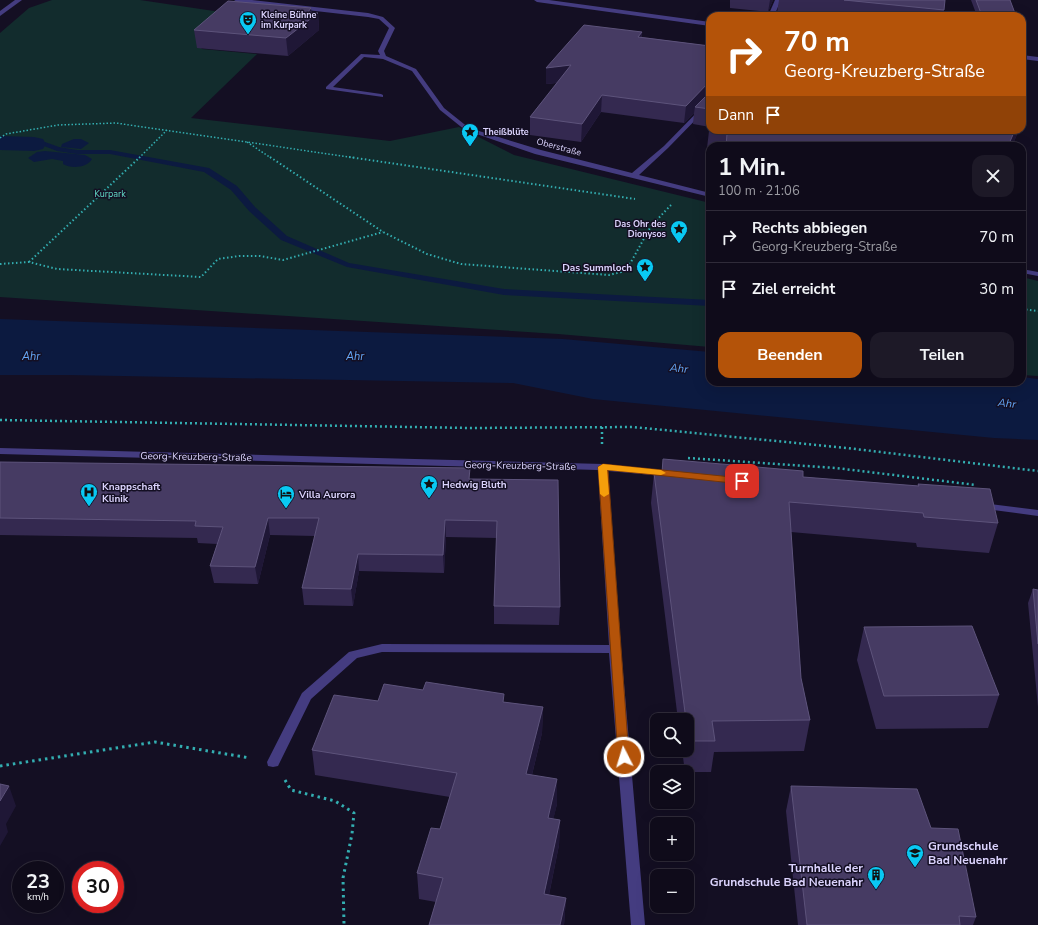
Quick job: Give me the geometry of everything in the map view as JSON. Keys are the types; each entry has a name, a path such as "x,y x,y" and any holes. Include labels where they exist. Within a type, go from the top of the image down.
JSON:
{"street":[{"path":"0,14 19,0"},
{"path":"237,0 368,15 381,18 392,28 381,51 384,57"},
{"path":"537,0 706,23"},
{"path":"773,12 778,0"},
{"name":"Oberstraße","path":"381,96 328,88 363,55 384,57 414,70 442,109 467,129 538,152 706,194"},
{"path":"1026,58 1038,59"},
{"path":"633,176 666,147 706,105"},
{"path":"1026,272 1038,274"},
{"name":"Georg-Kreuzberg-Straße","path":"0,451 603,467 688,475"},
{"path":"603,467 614,650 638,925"},
{"path":"968,504 1038,513"},
{"path":"273,762 306,696 354,655 382,648 614,650"}],"path":[{"path":"0,138 6,134 58,125 116,123 245,140 412,167 641,200"},
{"path":"29,262 128,169 167,129"},
{"path":"245,140 383,232 427,254 461,264 513,269 609,274 621,272 631,262 651,226 672,204 664,203"},
{"path":"0,264 29,262 57,269 201,277 218,259 239,256 260,256 283,260 383,232"},
{"path":"1026,310 1038,311"},
{"path":"0,420 471,428 633,427 816,445 1038,471"},
{"path":"602,427 602,453"},
{"path":"0,766 155,742 273,762 291,790 335,801 354,812 343,878 344,925"}],"green space":[{"name":"Kurpark","path":"52,0 140,0 234,14 199,45 202,49 257,54 191,118 390,141 459,127 514,155 706,202 706,347 558,334 0,297 0,33 29,8"},
{"path":"1026,278 1038,281 1038,376 1026,375"}],"water":[{"path":"74,139 81,139 89,143 81,149 61,147 62,144"},
{"path":"45,151 85,155 92,159 83,166 70,167 63,164 63,161 52,159 34,162 28,158 37,152"},
{"name":"Ahr","path":"0,319 563,339 706,352 706,386 1026,386 1026,378 1038,379 1038,440 994,438 593,399 513,383 0,375"}],"building":[{"path":"844,0 945,0 944,10"},
{"path":"976,0 1010,0 1014,12 980,12"},
{"path":"228,1 311,8 308,12 318,13 286,38 194,30"},
{"path":"584,25 642,32 638,37 706,46 706,85 686,106 602,95 582,124 530,117 571,65 546,68"},
{"path":"706,96 706,108 695,107"},
{"path":"727,134 1013,134 1010,142 726,142"},
{"path":"663,459 803,471 803,477 919,486 918,484 990,489 998,523 924,517 923,513 789,502 801,678 810,720 712,721 715,741 694,741 694,713 685,713 654,473 662,473"},
{"path":"0,462 470,468 469,479 558,480 560,607 494,606 497,521 445,520 443,555 358,554 351,589 302,588 319,518 268,518 255,567 210,566 223,527 195,526 196,521 0,518"},
{"path":"1033,589 1038,590 1038,644"},
{"path":"972,626 999,695 884,696 864,627"},
{"path":"426,682 504,694 503,702 543,707 526,774 557,779 548,818 560,820 544,894 566,898 560,925 429,925 443,878 417,873 431,828 440,829 457,773 312,750 334,695 378,701 384,684 423,690"},
{"path":"0,784 9,786 0,801"},
{"name":"Turnhalle der Grundschule Bad Neuenahr","path":"791,786 917,789 931,828 958,829 976,917 959,916 960,925 807,925"}],"waterway":[{"path":"0,143 34,144"},
{"path":"34,144 45,144 57,149 77,152 110,152 206,170 234,188 252,209 284,238 347,265 504,292 706,303"}],"slow traffic":[{"path":"604,494 603,467 661,473"}],"place":[{"name":"Kleine Bühne im Kurpark","path":"248,35"},
{"name":"Theißblüte","path":"470,147"},
{"name":"Das Ohr des Dionysos","path":"679,244"},
{"name":"Das Summloch","path":"645,282"},
{"name":"Hedwig Bluth","path":"429,499"},
{"name":"Knappschaft Klinik","path":"89,507"},
{"name":"Villa Aurora","path":"286,509"},
{"name":"Grundschule Bad Neuenahr","path":"915,868"},
{"name":"Turnhalle der Grundschule Bad Neuenahr","path":"876,890"}],"route":[{"path":"624,757 614,650 603,467 742,481"}]}
